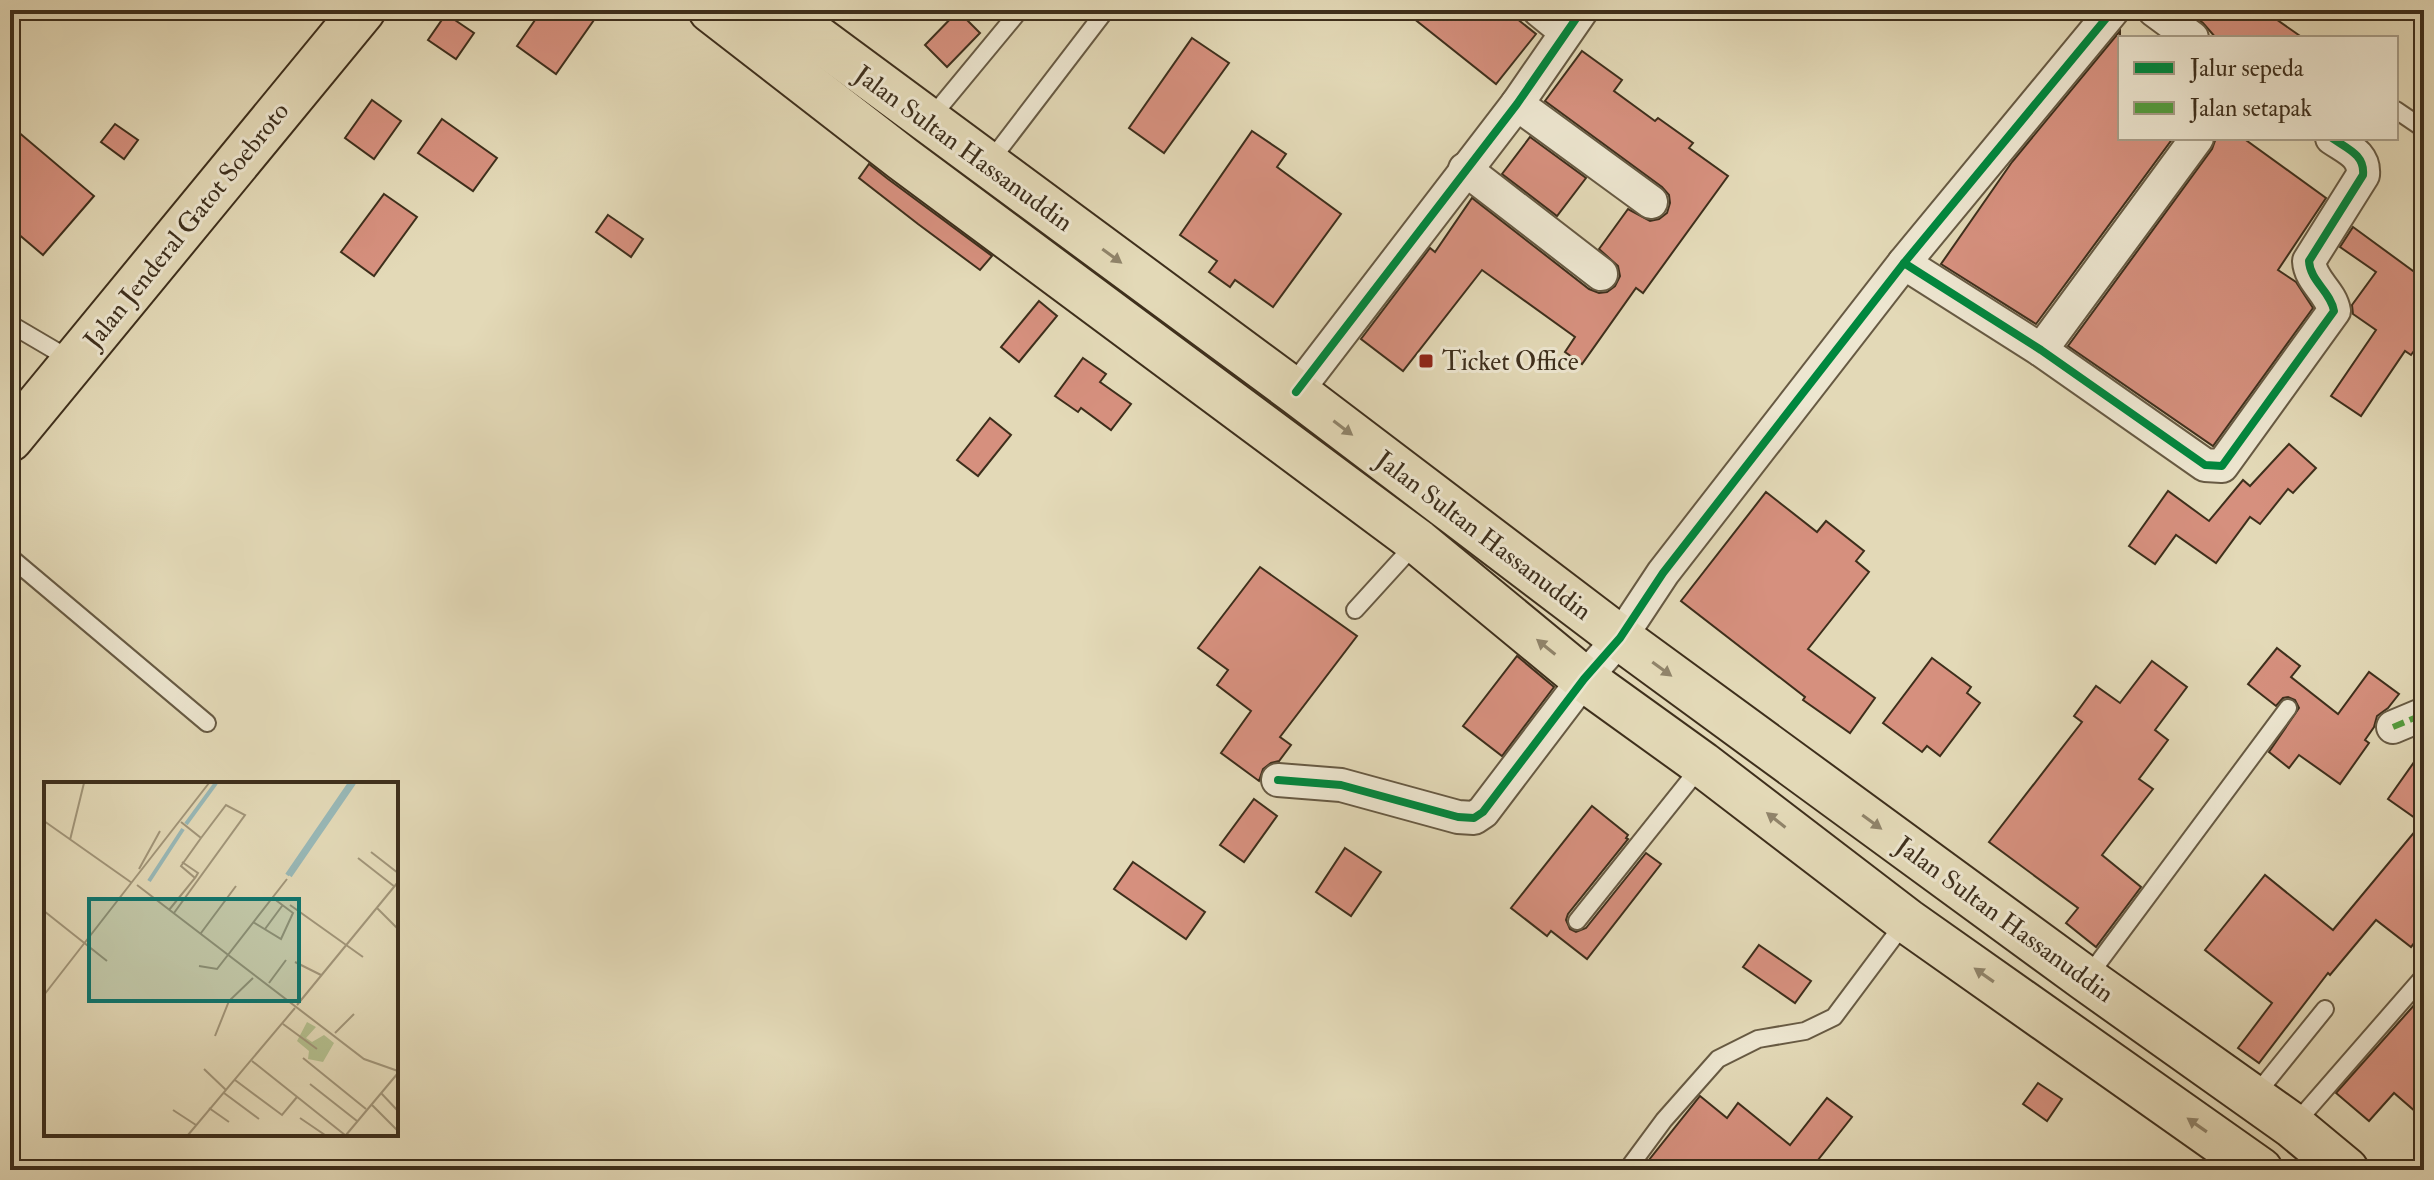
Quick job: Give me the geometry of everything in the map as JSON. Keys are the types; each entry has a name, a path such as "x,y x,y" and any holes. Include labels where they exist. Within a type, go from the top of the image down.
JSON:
{"main road":[{"name":"Jalan Jenderal Gatot Soebroto","path":"10,439 363,10"},
{"name":"Jalan Sultan Hassanuddin","path":"711,10 903,159 1418,542 1584,679 1702,764 1907,921 2252,1168"},
{"name":"Jalan Sultan Hassanuddin","path":"779,10 1296,392 1620,638 2086,979 2293,1126 2346,1170"},
{"path":"903,159 928,122"},
{"path":"964,203 987,165"}],"street":[{"path":"1296,392 1517,104 1574,21 1539,10"},
{"path":"1278,780 1341,785 1458,817 1474,818 1483,812 1584,679 1620,638 1663,573 1904,263 2113,10"},
{"path":"2154,10 2189,36"},
{"path":"1517,104 1651,202"},
{"path":"2041,350 2196,140"},
{"path":"1904,263 2041,350 2205,465 2222,466 2334,311 2333,302 2310,271 2309,261 2363,175 2364,167 2359,157 2335,140"},
{"path":"1465,169 1601,274"},
{"path":"2393,727 2424,714"}],"lane":[{"path":"928,122 1020,10"},
{"path":"987,165 1106,10"},
{"path":"2398,111 2424,129"},
{"path":"10,324 74,362"},
{"path":"1355,610 1418,542"},
{"path":"10,557 207,723"},
{"path":"2086,979 2288,708"},
{"path":"1577,921 1702,764"},
{"path":"1627,1170 1664,1120 1718,1059 1758,1039 1805,1031 1834,1017 1907,921"},
{"path":"2293,1126 2424,976"},
{"path":"2253,1098 2325,1009"}],"building":[{"path":"542,10 601,10 556,74 517,46"},
{"path":"1403,10 1506,10 1536,34 1496,84"},
{"path":"2186,10 2263,10 2300,36 2214,36"},
{"path":"958,11 980,33 947,67 925,45"},
{"path":"446,14 474,33 456,59 428,40"},
{"path":"2120,31 2118,140 2172,140 2036,324 1941,264 2012,162"},
{"path":"1192,38 1229,63 1164,153 1129,128"},
{"path":"1582,51 1622,80 1614,91 1655,121 1658,118 1693,143 1689,148 1728,176 1643,293 1636,288 1582,364 1565,352 1575,337 1482,270 1403,371 1361,339 1430,248 1435,252 1472,198 1589,289 1599,293 1615,286 1620,276 1618,266 1599,249 1628,209 1650,221 1667,213 1669,195 1662,187 1545,101"},
{"path":"372,100 401,121 374,159 345,138"},
{"path":"442,119 497,158 473,191 418,153"},
{"path":"115,124 138,140 124,159 101,142"},
{"path":"10,125 94,196 43,255 10,227"},
{"path":"1252,131 1286,154 1277,167 1341,214 1273,307 1235,280 1230,287 1209,272 1217,261 1180,235"},
{"path":"1530,137 1586,178 1557,216 1502,174"},
{"path":"2215,140 2246,140 2326,198 2278,270 2296,282 2313,308 2213,446 2068,346 2212,149"},
{"path":"869,164 992,256 980,270 918,224 859,178"},
{"path":"384,194 417,217 374,276 341,252"},
{"path":"608,215 643,239 631,257 596,232"},
{"path":"2353,227 2424,279 2424,337 2411,355 2405,351 2361,416 2331,396 2376,330 2353,314 2352,305 2376,272 2340,247"},
{"path":"1039,301 1057,316 1019,362 1001,347"},
{"path":"1083,358 1106,374 1100,382 1131,404 1111,430 1081,408 1078,412 1055,396"},
{"path":"990,418 1011,435 978,476 957,460"},
{"path":"2289,444 2316,468 2293,493 2288,489 2260,524 2250,517 2216,563 2176,535 2155,564 2129,546 2168,491 2209,521 2243,480 2250,486"},
{"path":"1766,492 1817,532 1826,521 1864,551 1856,561 1869,572 1808,649 1875,698 1850,733 1803,700 1805,697 1681,601"},
{"path":"1260,567 1357,636 1280,737 1291,745 1279,761 1263,769 1259,781 1221,753 1251,711 1217,685 1228,670 1198,648"},
{"path":"2277,648 2300,666 2291,677 2338,714 2369,672 2399,694 2377,716 2365,740 2369,743 2340,784 2299,755 2289,768 2269,752 2299,708 2295,700 2288,697 2276,706 2248,684"},
{"path":"1517,656 1554,687 1502,756 1463,726"},
{"path":"1932,658 1971,687 1967,693 1980,703 1940,756 1927,746 1922,752 1883,723"},
{"path":"2152,661 2187,687 2155,730 2168,740 2139,779 2153,789 2102,855 2141,887 2096,947 2066,923 2078,908 1989,842 2082,722 2074,716 2096,686 2120,703"},
{"path":"2424,748 2424,931 2411,947 2376,920 2330,975 2328,973 2259,1063 2238,1048 2272,1003 2205,950 2265,875 2333,930 2422,823 2388,799"},
{"path":"1254,799 1277,816 1244,862 1220,845"},
{"path":"1592,806 1628,835 1628,839 1568,914 1566,920 1570,929 1576,932 1586,928 1646,853 1661,864 1587,959 1551,931 1547,936 1511,908"},
{"path":"1345,848 1381,872 1351,916 1316,892"},
{"path":"1133,862 1205,912 1186,939 1114,889"},
{"path":"1759,945 1811,981 1795,1003 1743,967"},
{"path":"2424,994 2424,1119 2394,1093 2369,1121 2336,1093"},
{"path":"2038,1083 2062,1099 2047,1121 2023,1104"},
{"path":"1700,1096 1727,1118 1738,1103 1790,1145 1827,1098 1852,1117 1810,1170 1641,1170"}],"marked path":[{"path":"2393,727 2424,714"}],"cycle path":[{"path":"1296,392 1517,104 1582,10"},
{"path":"1278,780 1341,785 1458,817 1474,818 1483,812 1584,679 1620,638 1663,573 1904,263 2113,10"},
{"path":"1904,263 2041,350 2205,465 2222,466 2334,311 2313,275 2309,261 2363,175 2358,157 2335,140"}],"place":[{"name":"Ticket Office","path":"1426,361"}]}
